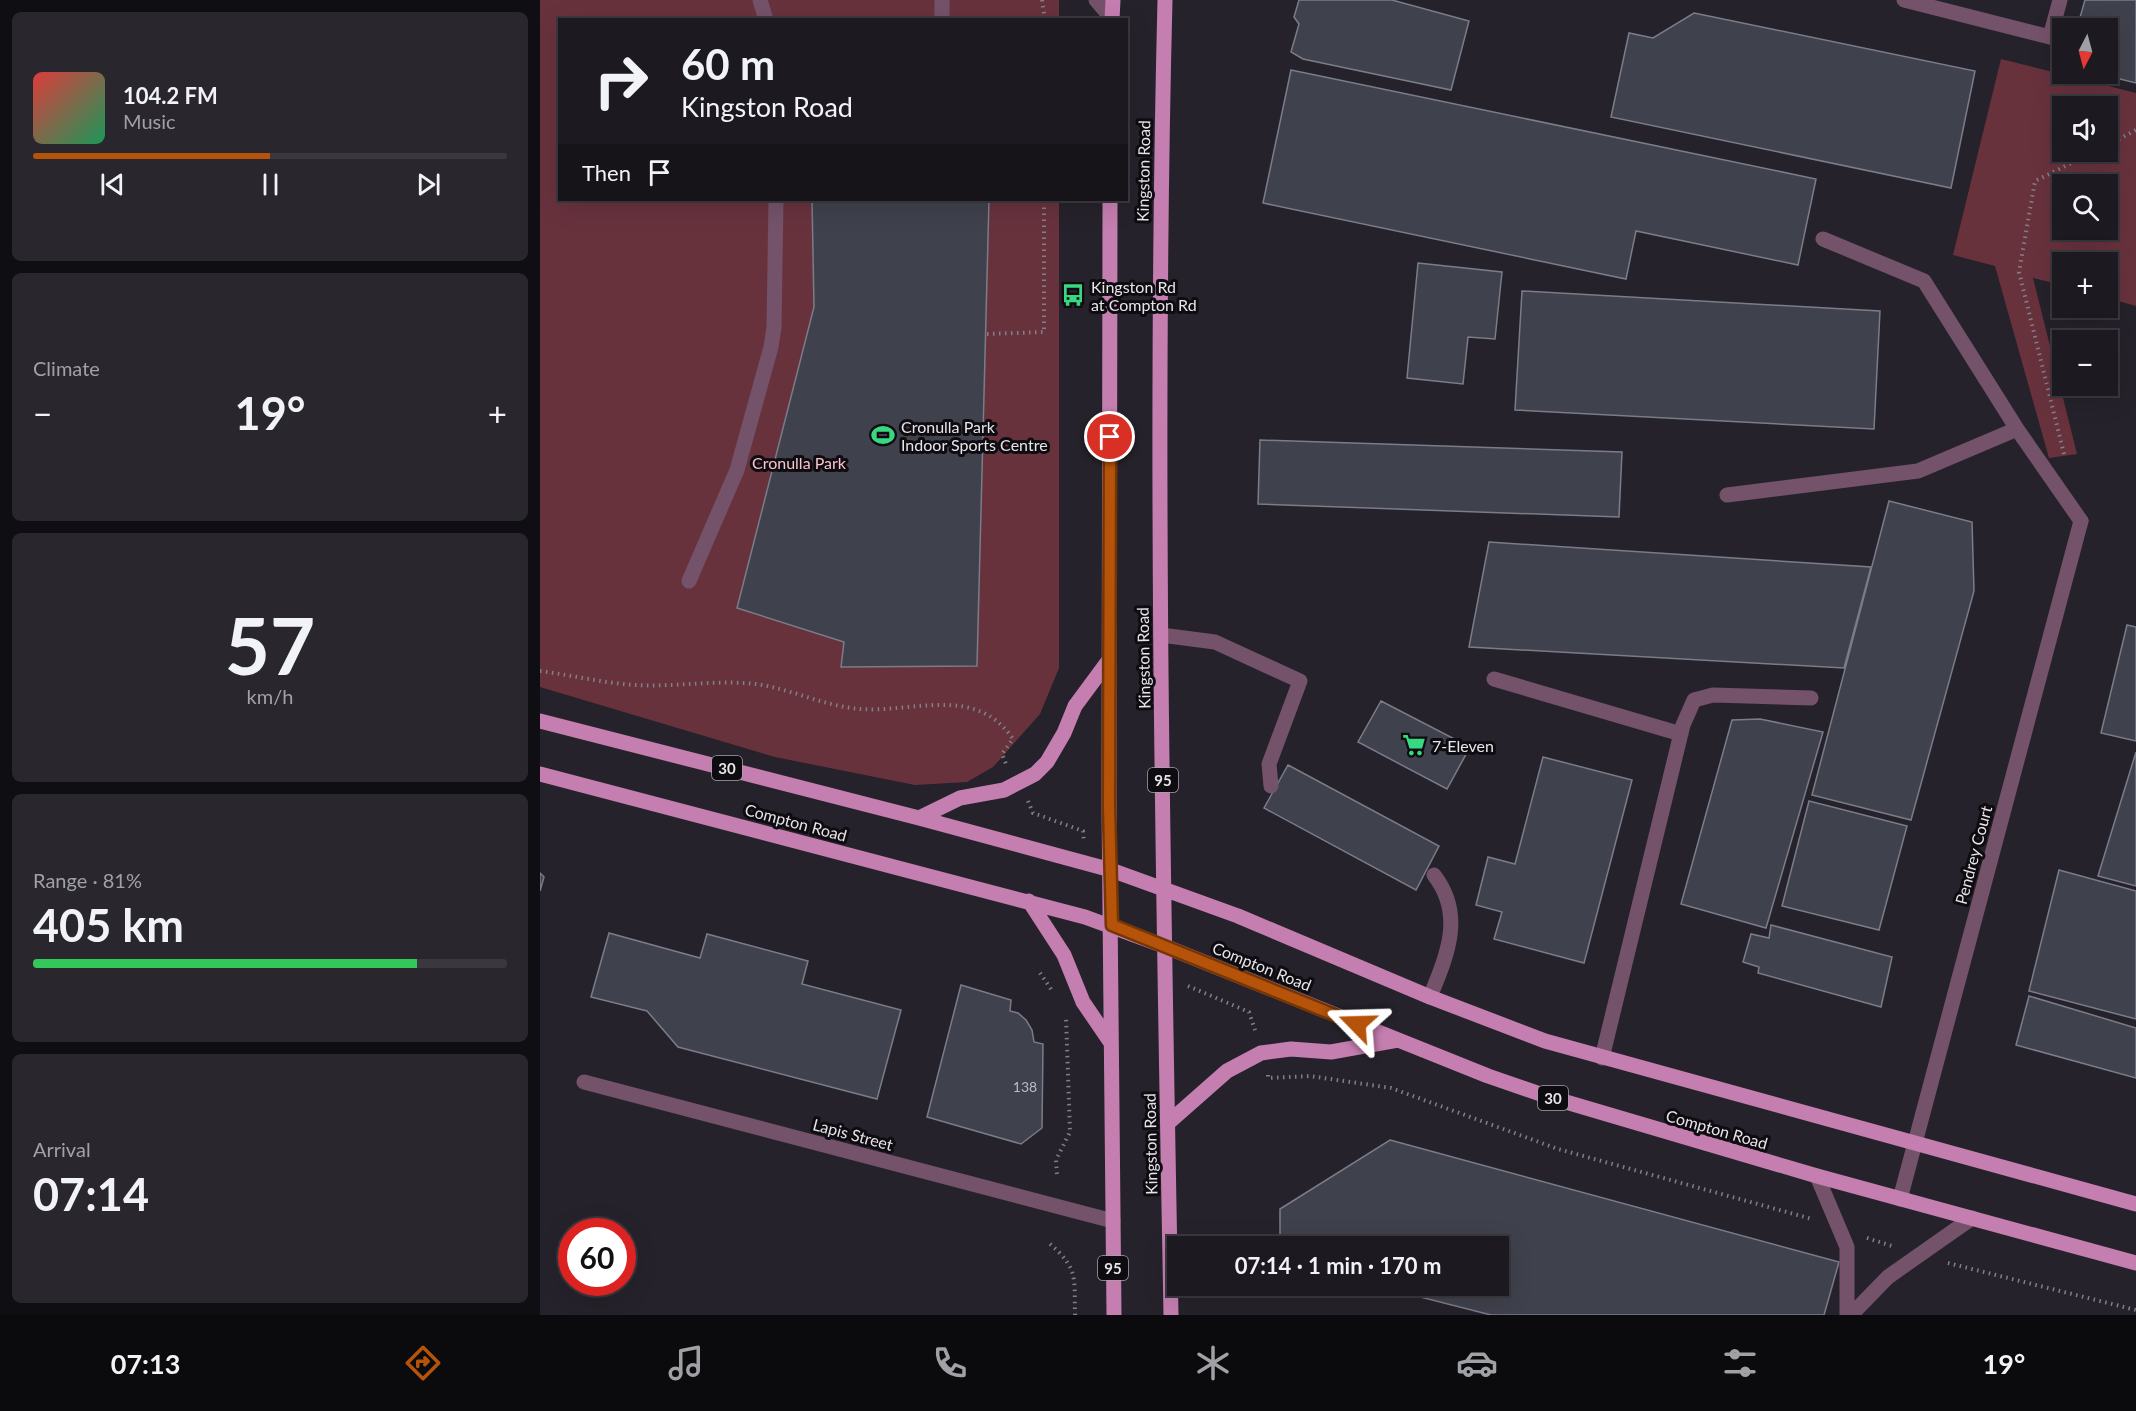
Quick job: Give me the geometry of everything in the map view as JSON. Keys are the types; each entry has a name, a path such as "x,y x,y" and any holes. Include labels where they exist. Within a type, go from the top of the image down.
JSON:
{"main road":[{"path":"1112,18 1113,0"},
{"name":"Kingston Road","path":"1165,0 1161,154 1161,635 1171,1315"},
{"name":"Kingston Road","path":"1110,201 1109,660 1114,1315"},
{"path":"919,818 960,798 1004,790 1035,774 1047,762 1064,733 1075,706 1109,660"},
{"name":"Compton Road","path":"540,721 919,818 1111,870 1164,888 1430,997 1545,1041 2136,1204"},
{"name":"Compton Road","path":"540,774 1112,925 1398,1040 1549,1097 1817,1176 2136,1263"},
{"path":"1029,902 1064,955 1083,1002 1111,1042"},
{"path":"1168,1123 1227,1071 1261,1053 1291,1049 1331,1052 1398,1040"}],"street":[{"path":"760,0 765,18"},
{"path":"942,0 942,18"},
{"path":"1096,0 1111,18"},
{"path":"1904,0 2050,37 2060,0"},
{"path":"689,581 737,470 771,347 774,327 776,201"},
{"path":"1727,495 1918,471 2017,429 1924,281 1823,239"},
{"name":"Pendrey Court","path":"1900,1198 2080,522 2017,429"},
{"path":"1161,635 1215,642 1300,681 1269,764 1271,786"},
{"path":"1494,679 1681,734"},
{"path":"1602,1058 1681,734 1694,700 1713,695 1811,698"},
{"path":"1430,997 1448,952 1452,926 1444,892 1434,875"},
{"name":"Lapis Street","path":"584,1082 1113,1221"},
{"path":"1817,1176 1843,1234 1846,1247 1846,1315"},
{"path":"1851,1315 1888,1277 1972,1218"}],"path":[{"path":"1042,0 1045,18"},
{"path":"2118,140 2136,130"},
{"path":"2064,457 2019,272 2035,181 2074,162"},
{"path":"987,334 1044,332 1044,201"},
{"path":"540,670 635,685 744,683 770,686 861,709 926,703 970,708 990,717 1006,728 1013,739 1002,754 1006,766"},
{"path":"1028,799 1033,813 1083,831 1084,841"},
{"path":"1040,973 1059,1001"},
{"path":"1197,989 1249,1012 1258,1040"},
{"path":"1057,1174 1056,1160 1070,1132 1065,1011"},
{"path":"1265,1067 1268,1078 1310,1076 1391,1088 1558,1149 1815,1220"},
{"path":"1864,1237 1900,1249"},
{"path":"1050,1244 1070,1263 1074,1276 1075,1315"},
{"path":"1937,1260 2136,1310"}],"green space":[{"name":"Cronulla Park","path":"540,0 1059,0 1059,18 558,18 558,201 1059,201 1059,668 1040,714 993,767 967,782 915,785 775,757 540,687"},
{"path":"2001,59 2052,72 2052,84 2100,84 2136,93 2136,306 2118,301 2118,252 2052,252 2052,283 2033,278 2052,354 2052,396 2062,396 2077,454 2049,458 1995,266 1953,255"}],"building":[{"path":"1299,0 1392,0 1469,21 1451,90 1303,59 1291,52 1299,24 1294,17"},
{"path":"2085,0 2136,0 2136,83 2118,78 2118,18 2080,18"},
{"path":"1694,13 1975,71 1951,188 1611,117 1629,33 1653,38"},
{"path":"1291,70 1816,179 1798,265 1636,231 1626,279 1263,203"},
{"name":"Cronulla Park Indoor Sports Centre","path":"812,201 989,201 977,666 841,667 844,642 737,608 814,307"},
{"path":"1418,263 1502,272 1495,339 1468,337 1463,384 1407,378"},
{"path":"1522,291 1880,311 1874,429 1515,410"},
{"path":"1260,440 1622,452 1619,517 1258,504"},
{"path":"1889,501 1972,522 1974,591 1911,820 1812,795"},
{"path":"1489,542 1871,567 1844,668 1469,647"},
{"path":"2127,625 2136,627 2136,741 2101,733"},
{"name":"7-Eleven","path":"1381,701 1470,747 1447,789 1358,742"},
{"path":"1760,719 1823,732 1766,928 1681,904 1732,720"},
{"path":"2136,752 2136,886 2098,876"},
{"path":"1543,757 1632,780 1584,963 1494,939 1502,912 1476,905 1488,857 1515,864"},
{"path":"1288,765 1439,846 1416,890 1264,808"},
{"path":"1809,801 1907,826 1879,930 1782,906"},
{"path":"2059,870 2136,891 2136,1019 2029,991"},
{"path":"540,873 544,877 540,891"},
{"path":"1771,925 1892,957 1881,1007 1758,973 1759,967 1743,962 1751,934 1769,938"},
{"path":"609,933 700,958 707,934 808,961 802,984 901,1010 877,1099 678,1047 647,1011 591,997"},
{"path":"961,985 1011,1000 1010,1011 1018,1013 1026,1020 1032,1030 1034,1042 1043,1044 1042,1128 1021,1144 927,1117"},
{"path":"2029,996 2136,1028 2136,1078 2016,1045"},
{"path":"1390,1140 1839,1262 1824,1315 1491,1315 1416,1296 1509,1296 1509,1236 1280,1236 1280,1209"}],"place":[{"name":"Kingston Rd at Compton Rd","path":"1073,295"},
{"name":"Cronulla Park Indoor Sports Centre","path":"883,435"},
{"name":"7-Eleven","path":"1414,745"}],"route":[{"path":"1110,437 1109,807 1112,925 1357,1024"}]}
